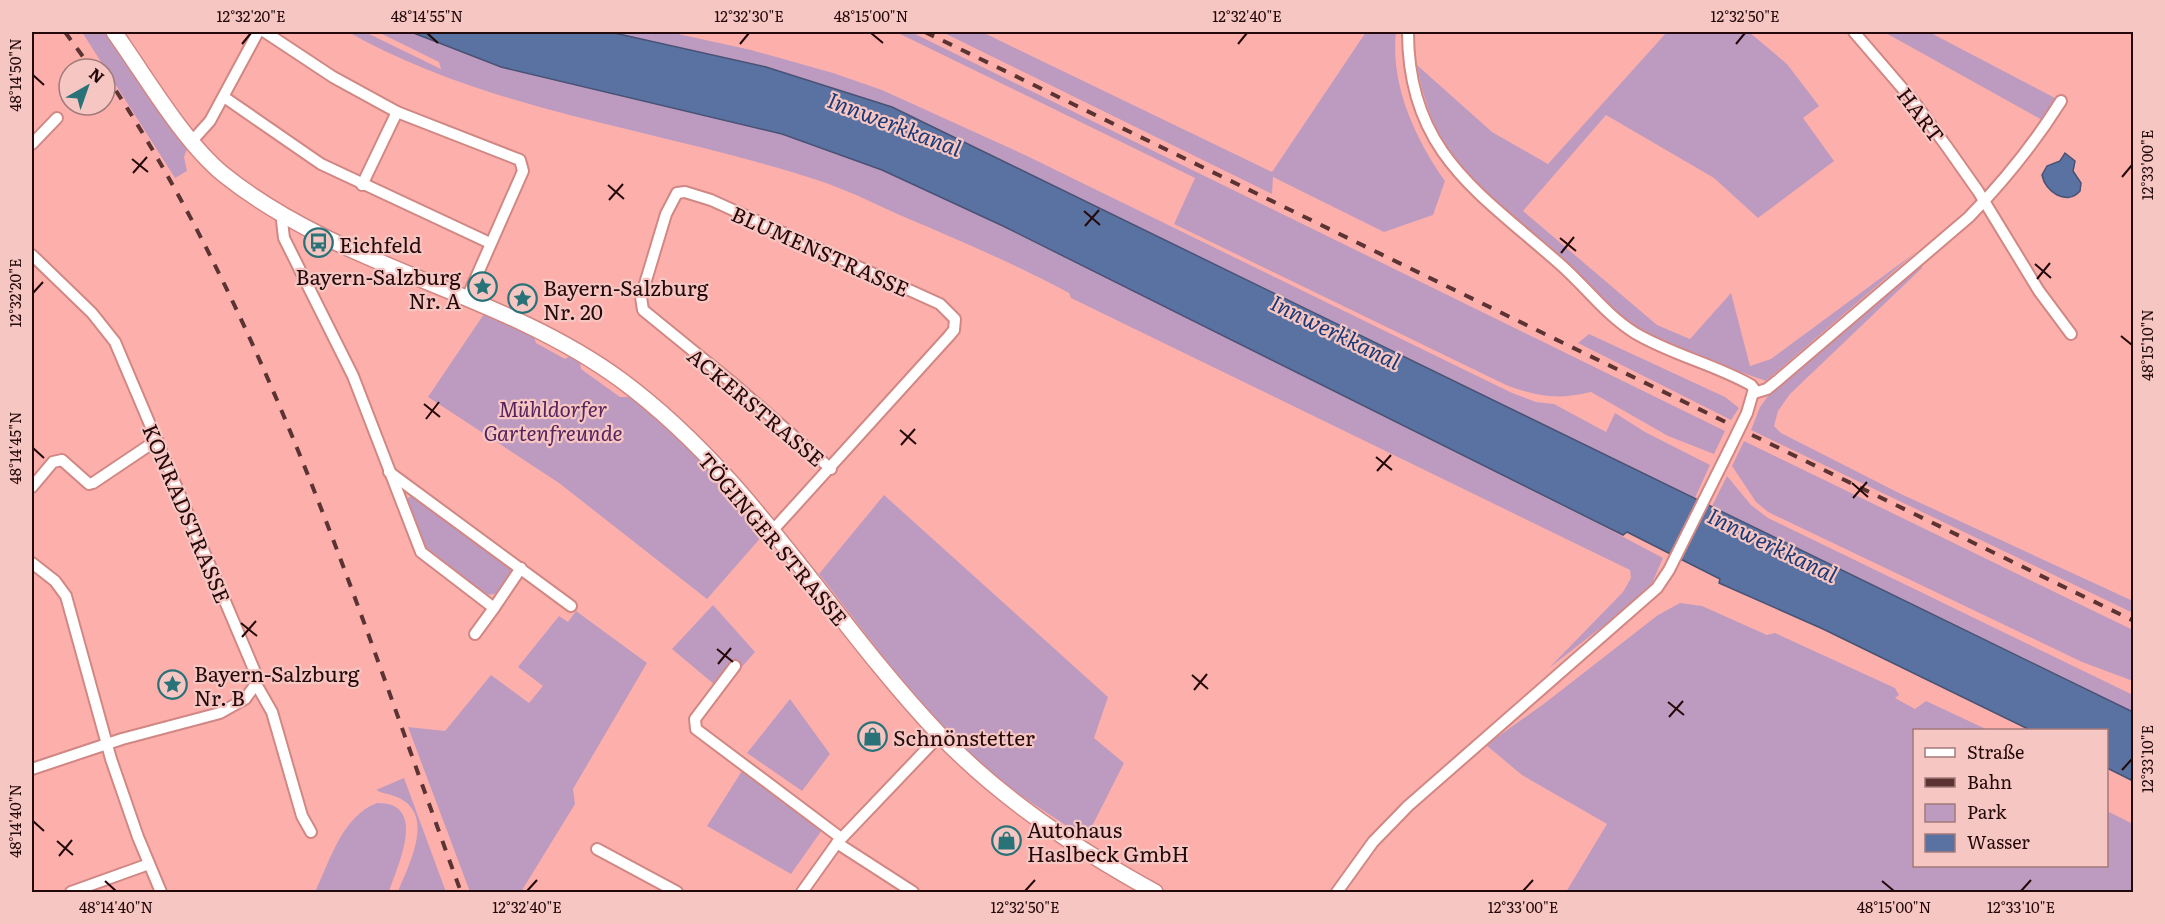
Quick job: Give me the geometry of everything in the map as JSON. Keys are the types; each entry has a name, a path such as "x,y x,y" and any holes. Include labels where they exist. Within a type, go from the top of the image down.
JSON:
{"street":[{"name":"TÖGINGER STRASSE","path":"114,32 192,141 222,173 284,214 330,238 543,332 622,381 696,445 773,530 891,681 940,735 983,776 1042,822 1155,892"},
{"path":"192,141 210,121 258,32"},
{"path":"265,32 313,64 397,112 520,160 524,171 467,298"},
{"path":"1336,892 1368,849 1408,806 1657,588 1669,570 1729,450 1754,393 1751,385 1736,377 1666,351 1632,331 1463,180 1440,151 1418,103 1411,76 1408,32"},
{"name":"HART","path":"1854,32 1915,103 1978,191 2039,291 2072,333"},
{"path":"224,97 301,152 362,185 490,243"},
{"path":"1754,393 1767,389 1777,381 1983,202 2029,150 2061,101"},
{"path":"362,185 397,112"},
{"path":"32,144 57,118"},
{"name":"BLUMENSTRASSE","path":"681,191 711,200 940,304 955,319 954,330 831,469"},
{"name":"ACKERSTRASSE","path":"681,191 674,196 666,214 641,297 643,310 751,398 831,469"},
{"path":"284,214 282,221 284,238 353,376 421,552 494,608"},
{"name":"KONRADSTRASSE","path":"32,255 112,336 255,672 256,684 272,712 302,816 311,832"},
{"path":"32,487 53,462 62,460 88,484 93,483 157,440"},
{"path":"773,530 831,469"},
{"path":"389,471 572,606"},
{"path":"32,563 55,581 66,596 107,744 161,892"},
{"path":"475,634 521,568"},
{"path":"735,666 695,719 696,729 839,840 913,892"},
{"path":"32,768 107,744 220,713 245,699 256,684"},
{"path":"802,892 839,840 940,735"},
{"path":"597,849 677,892"},
{"path":"71,892 149,864"}],"green space":[{"path":"82,32 104,32 187,149 184,157 187,171 175,178 117,87 117,57 98,57"},
{"path":"348,32 365,32 441,69 439,62 378,32 411,32 501,67 782,134 882,170 936,193 1507,475 1663,558 1652,583 1638,599 1549,668 1623,592 1631,578 1630,570 1071,298 1069,293 1030,273 847,191 766,164 522,102 463,83 404,60"},
{"path":"610,32 669,32 751,50 833,73 882,90 1025,155 1510,392 1536,402 1554,404 1606,432 1615,413 1645,432 1710,465 1695,498 892,107 766,67"},
{"path":"896,32 911,32 1725,431 1714,454 1668,436 1591,392 1568,396 1548,396 1506,385 1174,224 1195,178"},
{"path":"942,32 982,32 1272,172 1366,32 1396,32 1397,71 1407,110 1424,147 1445,181 1433,215 1384,232 1273,177 1272,194"},
{"path":"1667,32 1749,32 1787,64 1819,106 1803,118 1834,161 1758,218 1714,178 1606,115 1523,211 1657,325 1690,339 1731,293 1750,366 1771,359 1916,252 1766,381 1686,352 1640,329 1492,199 1453,157 1438,132 1426,101 1417,65 1492,132 1548,164"},
{"path":"1884,32 1929,32 2055,98 2042,120"},
{"path":"1922,264 1922,268 1790,394 1778,411 1774,426 1781,433 1901,494 2133,601 2133,613 1751,430 1760,407 1774,388"},
{"name":"Mühldorfer Gartenfreunde","path":"484,314 534,337 536,343 565,359 570,356 580,362 581,369 620,397 630,397 701,461 734,496 764,534 707,599 559,483 428,397"},
{"path":"1589,334 1725,397 1739,408 1731,420 1578,343"},
{"path":"1744,441 2133,630 2133,681 2082,662 1768,512 1756,502 1732,466"},
{"path":"1727,476 1751,505 1768,518 2133,695 2133,712 1712,506"},
{"path":"413,495 512,567 512,573 495,594 486,595 426,547 408,503 408,498"},
{"path":"884,495 1108,697 1094,738 1124,763 1086,838 1031,802 973,757 904,682 819,574"},
{"path":"1680,603 1702,606 1767,635 1775,633 1895,688 1899,695 1895,698 1915,709 1926,701 1986,729 1913,729 1913,867 2108,867 2108,812 2133,824 2133,892 1566,892 1607,824 1522,775 1486,745 1545,703 1658,615"},
{"path":"713,605 755,652 740,669 734,664 715,685 672,649"},
{"path":"576,611 647,663 573,789 575,804 521,892 470,892 408,727 445,731 491,675 529,703 543,686 518,667 559,616 568,622"},
{"path":"790,699 830,754 802,791 747,753"},
{"path":"742,771 822,830 791,874 707,826"},
{"path":"404,778 446,892 398,892 416,842 418,829 416,817 410,806 399,798 376,790"},
{"path":"377,803 393,806 402,813 406,824 406,838 389,892 315,892 338,841 346,829 365,809"}],"water":[{"name":"Innwerkkanal","path":"411,32 610,32 766,67 892,107 2133,712 2133,781 2108,768 2108,729 2028,729 1823,629 1719,583 1720,579 1627,532 1623,535 1003,226 882,170 782,134 501,67"},
{"path":"2065,153 2075,161 2073,171 2081,183 2080,191 2069,197 2057,195 2047,187 2042,175 2047,166 2060,161"}],"railway":[{"path":"65,32 83,57"},
{"path":"925,32 2134,621"},
{"path":"117,94 163,169 216,267 263,368 307,472 347,577 461,892"}],"place":[{"name":"Eichfeld","path":"318,243"},
{"name":"Bayern-Salzburg Nr. A","path":"482,287"},
{"name":"Bayern-Salzburg Nr. 20","path":"522,298"},
{"name":"Bayern-Salzburg Nr. B","path":"173,684"},
{"name":"Schnönstetter","path":"872,736"},
{"name":"Autohaus Haslbeck GmbH","path":"1006,840"}]}
